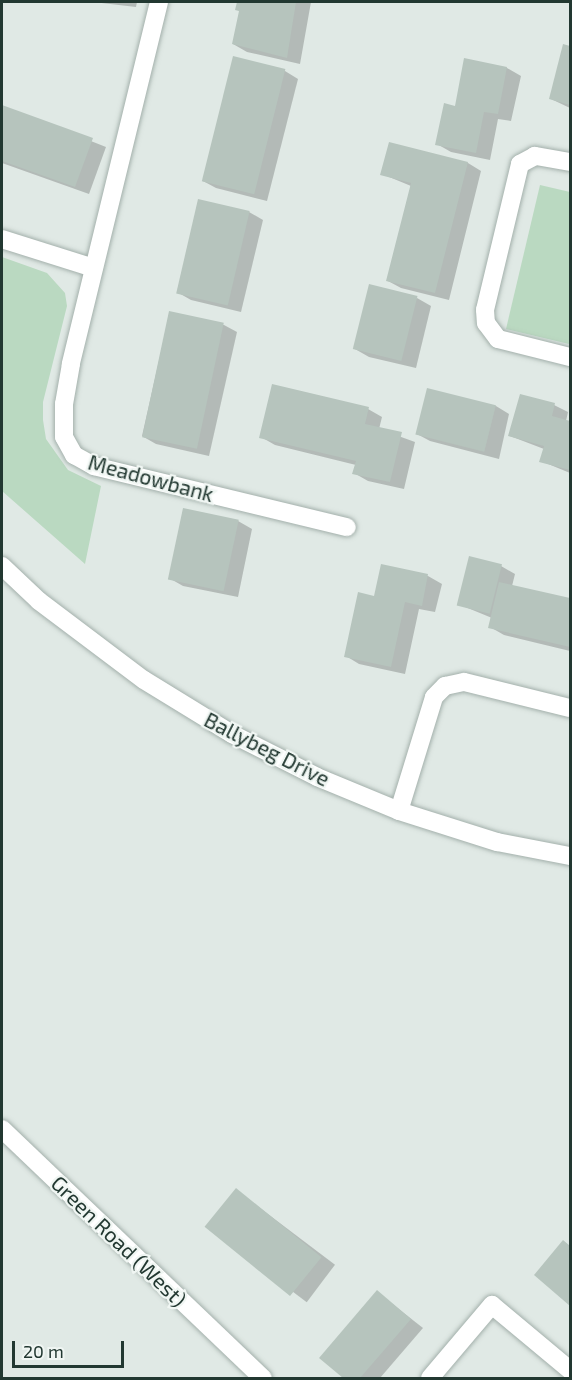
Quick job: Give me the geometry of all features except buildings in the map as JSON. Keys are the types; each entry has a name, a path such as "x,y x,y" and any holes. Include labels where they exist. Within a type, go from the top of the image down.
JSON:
{"street":[{"name":"Meadowbank","path":"159,2 93,267 62,415 64,438 74,455 108,471 348,527"},
{"path":"570,162 535,156 520,164 485,310 486,323 498,339 570,357"},
{"path":"2,239 93,267"},
{"name":"Ballybeg Drive","path":"2,566 87,638 190,711 317,777 399,811 497,842 570,856"},
{"path":"399,811 434,698 445,686 464,682 570,708"},
{"name":"Green Road (West)","path":"2,1129 263,1378"},
{"path":"430,1378 492,1305 570,1371"}],"green space":[{"path":"540,185 570,192 569,344 506,329"},
{"path":"2,257 47,273 65,293 67,306 43,402 43,420 46,439 68,470 101,486 85,564 2,491"}]}
